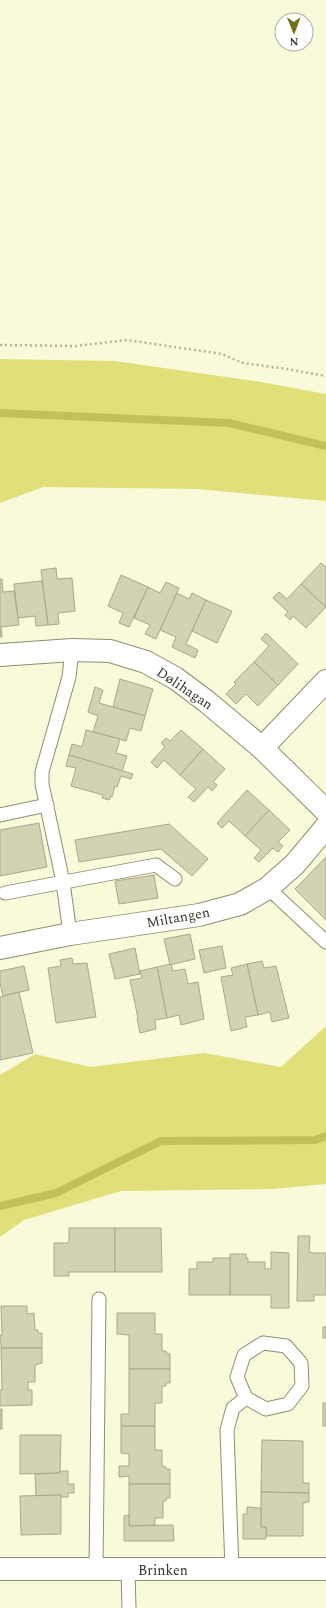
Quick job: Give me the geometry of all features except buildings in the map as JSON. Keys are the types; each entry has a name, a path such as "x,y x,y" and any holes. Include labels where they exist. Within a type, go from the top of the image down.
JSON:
{"street":[{"name":"Dølihagan","path":"0,655 72,650 110,651 146,662 175,678 206,701 262,748 326,811"},
{"path":"262,748 326,681"},
{"name":"Miltangen","path":"0,948 70,934 199,915 240,904 268,888 295,864 324,834"},
{"name":"Brinken","path":"0,1569 326,1569"}],"lane":[{"path":"70,934 63,882 42,784 42,772 69,676 72,650"},
{"path":"0,814 47,806"},
{"path":"5,894 156,865 175,879"},
{"path":"268,888 326,942"},
{"path":"96,1570 99,1299"},
{"path":"263,1343 286,1346 301,1363 302,1386 288,1404 266,1409 246,1398 237,1377 244,1355 263,1343"},
{"path":"232,1570 227,1430 233,1408 246,1398"},
{"path":"128,1570 129,1608"}],"path":[{"path":"0,345 76,346 127,340 222,354 243,363 326,376"}],"shaded area":[{"path":"0,359 115,361 261,382 326,394 326,501 198,489 43,487 0,503"},
{"path":"326,1026 326,1184 272,1189 121,1191 24,1220 0,1237 0,1075 35,1054 90,1067 204,1053 281,1067"}],"waterway":[{"path":"0,413 229,423 326,446"},
{"path":"0,1206 56,1193 161,1141 315,1140 326,1136"}]}
